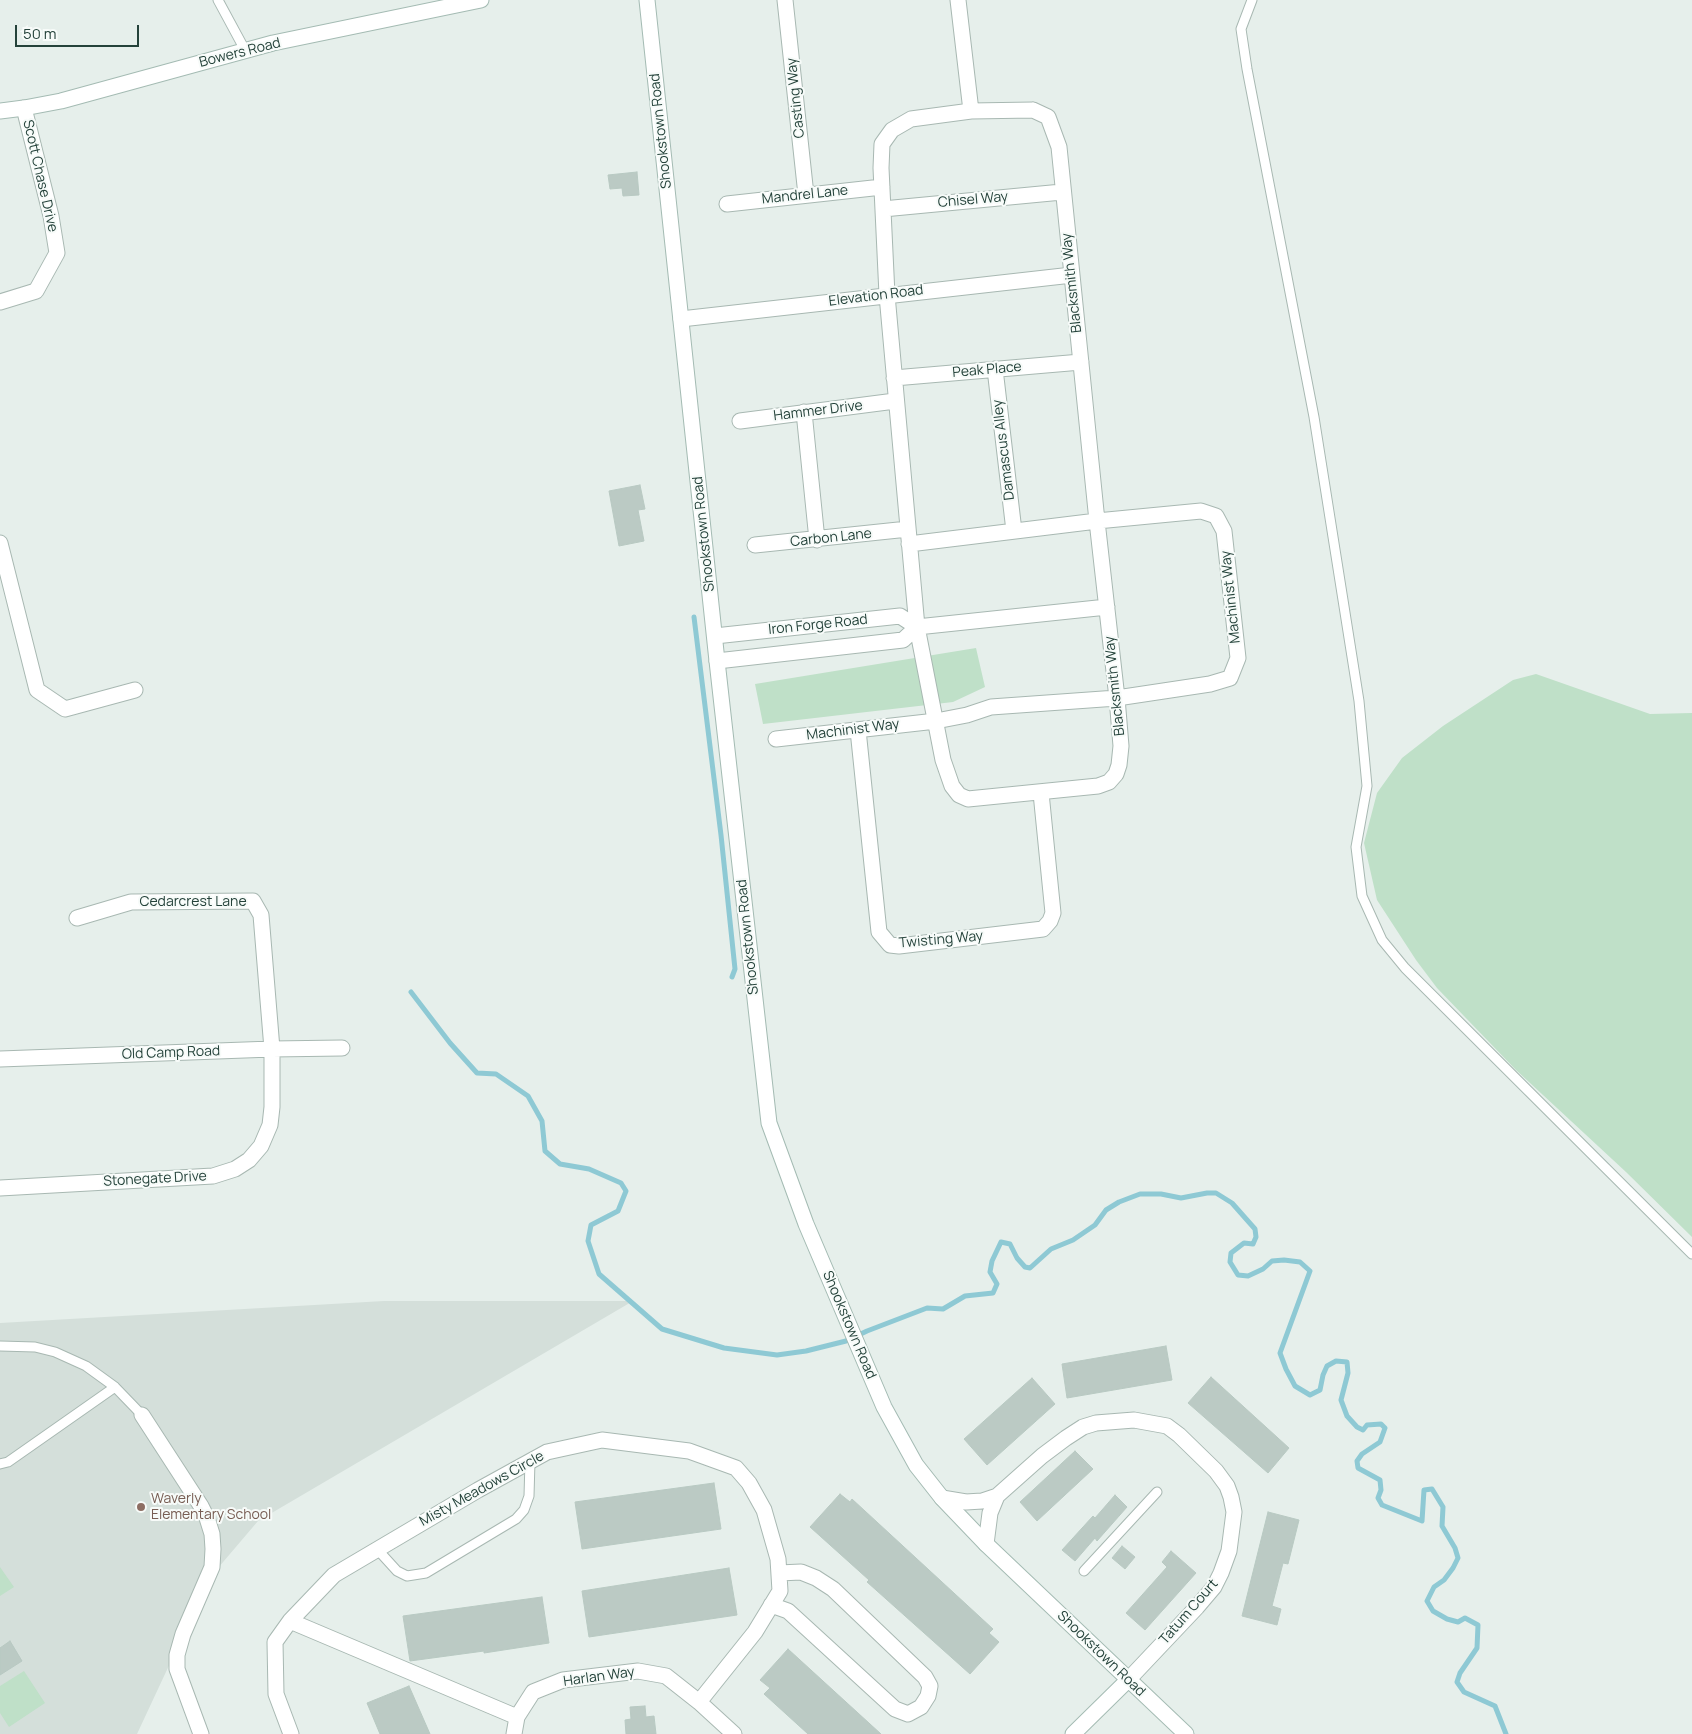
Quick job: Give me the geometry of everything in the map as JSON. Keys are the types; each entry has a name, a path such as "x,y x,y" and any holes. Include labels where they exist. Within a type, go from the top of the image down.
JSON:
{"street":[{"name":"Bowers Road","path":"0,111 61,101 273,43 481,0"},
{"name":"Shookstown Road","path":"647,0 714,636 769,1123 806,1224 884,1407 916,1465 942,1498 986,1544 1186,1734"},
{"name":"Casting Way","path":"785,0 806,195"},
{"path":"958,0 971,111"},
{"name":"Scott Chase Drive","path":"0,302 36,291 57,252 52,216 24,108"},
{"name":"Blacksmith Way","path":"1033,110 1048,118 1059,147 1062,192 1117,698 1120,765 1116,774 1109,782 1098,786 976,800 959,795 952,786 943,760 917,627 887,295 882,187 882,144 892,130 911,118 971,111 1033,110"},
{"name":"Mandrel Lane","path":"727,204 882,187"},
{"name":"Chisel Way","path":"883,209 1062,192"},
{"name":"Elevation Road","path":"681,320 1072,275"},
{"name":"Peak Place","path":"894,378 1080,362"},
{"name":"Damascus Alley","path":"995,369 1014,531"},
{"name":"Hammer Drive","path":"740,420 896,401"},
{"path":"804,412 817,540"},
{"name":"Machinist Way","path":"776,739 936,721 967,716 991,707 1117,698 1210,684 1230,678 1238,658 1224,531 1216,516 1201,511 1014,531 909,537"},
{"name":"Carbon Lane","path":"755,546 817,540 909,537"},
{"path":"0,543 37,690 65,709 136,690"},
{"name":"Iron Forge Road","path":"717,660 902,640 917,627 1107,607"},
{"name":"Iron Forge Road","path":"714,636 900,616 917,627"},
{"name":"Twisting Way","path":"858,730 879,932 890,945 899,946 1043,929 1050,921 1053,912 1042,793"},
{"name":"Cedarcrest Lane","path":"77,918 131,902 253,901 261,915 272,1048"},
{"name":"Old Camp Road","path":"0,1060 272,1048 342,1048"},
{"name":"Stonegate Drive","path":"0,1188 213,1176 235,1169 249,1160 261,1146 270,1125 272,1107 272,1048"},
{"path":"142,1415 201,1506 212,1534 214,1549 212,1567 183,1634 177,1655 177,1669 201,1734"},
{"name":"Tatum Court","path":"942,1498 966,1502 982,1501 997,1496 1050,1450 1084,1427 1096,1423 1134,1420 1167,1426 1210,1465 1227,1486 1234,1512 1229,1551 1214,1587 1128,1680 1073,1734"},
{"name":"Misty Meadows Circle","path":"291,1734 276,1694 275,1642 290,1621 334,1575 547,1452 602,1440 690,1451 736,1468 749,1483 764,1510 778,1559 780,1591 756,1632 699,1702"},
{"path":"986,1544 990,1513 997,1496"},
{"path":"771,1605 788,1611 895,1709 908,1714 921,1707 928,1696 930,1686 926,1676 833,1589 816,1578 801,1572 779,1573"},
{"path":"290,1621 517,1717"},
{"name":"Harlan Way","path":"514,1734 517,1717 533,1692 562,1680 638,1671 666,1676 699,1702 734,1734"}],"lane":[{"path":"218,0 245,50"},
{"path":"1252,0 1241,30 1246,69 1314,417 1359,701 1367,786 1356,847 1362,896 1382,940 1405,968 1692,1254"},
{"path":"0,1346 35,1347 55,1352 86,1366 115,1387 142,1415"},
{"path":"0,1464 8,1462 115,1387"},
{"path":"377,1549 397,1570 407,1576 426,1573 516,1520 524,1510 529,1496 530,1461"},
{"path":"1084,1571 1157,1492"}],"shaded area":[{"name":"Waverly Elementary School","path":"384,1301 633,1301 258,1521 218,1568 137,1734 0,1734 0,1323"}],"green space":[{"path":"976,648 985,687 953,702 763,724 755,684"},
{"path":"1536,674 1650,714 1692,713 1692,1237 1626,1172 1516,1070 1437,988 1416,960 1377,900 1364,843 1377,793 1402,758 1443,726 1513,680"},
{"path":"0,1567 14,1587 0,1596"},
{"path":"24,1671 45,1703 9,1727 0,1713 0,1686"}],"building":[{"path":"637,172 639,195 623,196 622,188 610,189 608,175"},
{"path":"640,485 645,509 638,510 644,541 619,546 609,491"},
{"path":"1166,1346 1172,1380 1067,1398 1062,1364"},
{"path":"1211,1377 1289,1448 1268,1473 1188,1403"},
{"path":"1032,1378 1055,1404 987,1465 964,1439"},
{"path":"1075,1451 1093,1469 1037,1521 1020,1502"},
{"path":"714,1483 721,1529 582,1549 575,1502"},
{"path":"840,1494 850,1502 852,1499 993,1629 989,1633 999,1642 970,1674 867,1582 869,1580 810,1527"},
{"path":"1115,1495 1127,1507 1097,1541 1095,1538 1075,1561 1062,1550 1093,1516 1095,1518"},
{"path":"1268,1512 1299,1520 1288,1564 1283,1563 1272,1606 1281,1609 1277,1625 1242,1616"},
{"path":"1122,1546 1135,1557 1125,1569 1112,1558"},
{"path":"1171,1551 1196,1573 1145,1630 1126,1613 1167,1567 1162,1562"},
{"path":"729,1568 737,1615 589,1637 582,1591"},
{"path":"542,1597 549,1643 484,1653 484,1651 410,1661 403,1616"},
{"path":"10,1641 22,1661 0,1675 0,1648"},
{"path":"788,1649 881,1734 808,1734 764,1694 770,1688 760,1680"},
{"path":"409,1686 430,1734 380,1734 367,1703"},
{"path":"645,1706 646,1717 654,1716 656,1734 626,1734 625,1720 631,1719 630,1707"}],"waterway":[{"path":"694,617 721,835 735,969 732,977"},
{"path":"411,992 450,1043 477,1073 496,1074 528,1096 542,1121 545,1151 560,1164 589,1169 621,1183 626,1191 618,1211 591,1225 588,1241 599,1274 662,1329 724,1348 777,1355 806,1351 846,1341 927,1308 943,1309 965,1296 993,1293 997,1284 990,1272 992,1261 1001,1242 1010,1244 1017,1258 1025,1267 1030,1268 1051,1249 1073,1240 1095,1225 1106,1210 1119,1202 1140,1194 1161,1194 1181,1198 1216,1193 1232,1203 1255,1229 1256,1237 1253,1244 1244,1243 1231,1253 1230,1262 1238,1275 1248,1276 1263,1269 1272,1261 1284,1260 1300,1262 1310,1271 1280,1353 1295,1386 1310,1395 1320,1390 1327,1366 1336,1361 1347,1362 1348,1373 1341,1400 1347,1416 1357,1427 1363,1430 1367,1425 1381,1424 1385,1428 1380,1442 1362,1454 1357,1461 1358,1468 1380,1480 1381,1490 1378,1498 1382,1505 1422,1521 1424,1490 1432,1489 1443,1507 1442,1526 1455,1548 1458,1558 1444,1580 1434,1587 1427,1601 1433,1611 1447,1619 1458,1622 1465,1618 1478,1625 1477,1648 1460,1673 1457,1682 1464,1692 1495,1706 1506,1734"}],"place":[{"name":"Waverly Elementary School","path":"141,1507"}]}
